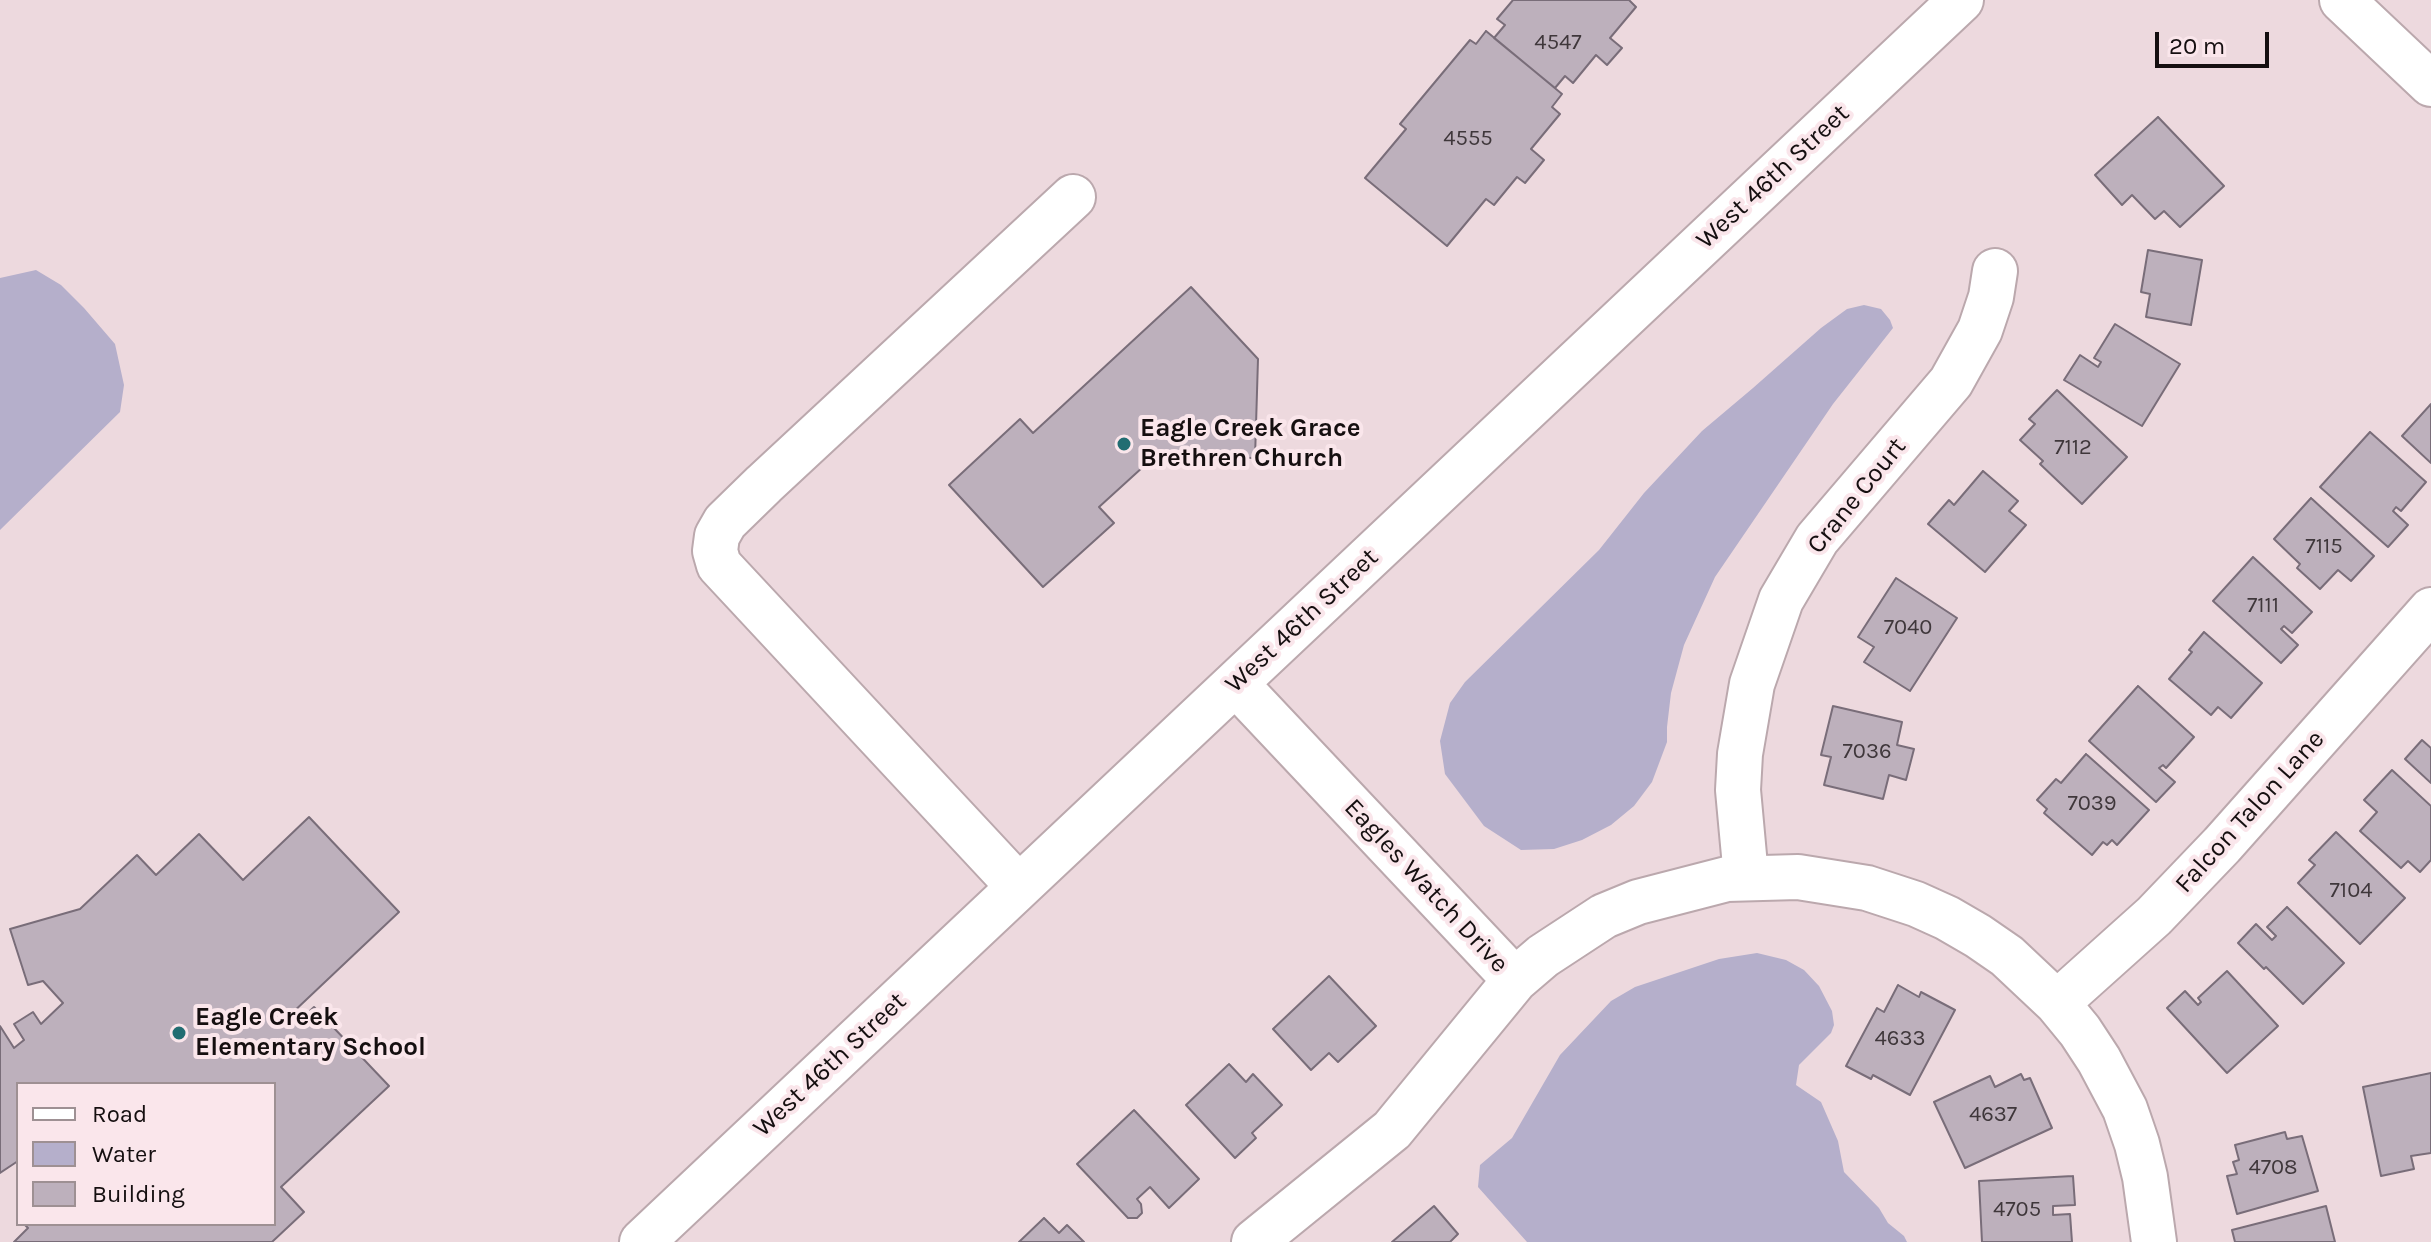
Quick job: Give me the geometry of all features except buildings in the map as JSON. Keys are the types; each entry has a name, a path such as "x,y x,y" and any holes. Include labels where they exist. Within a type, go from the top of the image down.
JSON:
{"street":[{"name":"West 46th Street","path":"642,1242 1961,0"},
{"path":"2342,0 2431,84"},
{"path":"1019,887 719,565 715,551 717,536 725,522 1073,197"},
{"name":"Crane Court","path":"1746,877 1738,790 1740,754 1752,684 1781,600 1817,539 1951,382 1980,330 1991,297 1995,271"},
{"name":"Falcon Talon Lane","path":"2057,1003 2154,916 2222,845 2431,610"},
{"name":"Eagles Watch Drive","path":"1236,684 1515,980 1543,956 1621,908 1698,886 1746,877 1798,877 1867,888 1916,904 1978,936 2033,978 2080,1031 2099,1060 2125,1109 2137,1144 2154,1242"},
{"path":"1254,1242 1392,1130 1515,980"}],"water":[{"path":"36,270 61,285 115,344 124,385 120,412 0,530 0,278"},
{"path":"1864,305 1881,309 1893,328 1833,404 1715,577 1684,645 1671,693 1667,742 1652,782 1634,806 1611,825 1582,840 1554,849 1521,850 1484,826 1445,774 1440,741 1450,703 1465,682 1599,550 1644,493 1702,431 1821,328 1847,309"},
{"path":"1757,953 1786,960 1804,970 1819,986 1832,1011 1834,1025 1831,1033 1799,1065 1796,1085 1821,1102 1838,1141 1844,1172 1907,1242 1527,1242 1478,1187 1480,1165 1512,1138 1560,1055 1611,1001 1635,987 1719,959"}],"place":[{"name":"Eagle Creek Grace Brethren Church","path":"1124,444"},
{"name":"Eagle Creek Elementary School","path":"179,1033"}]}
